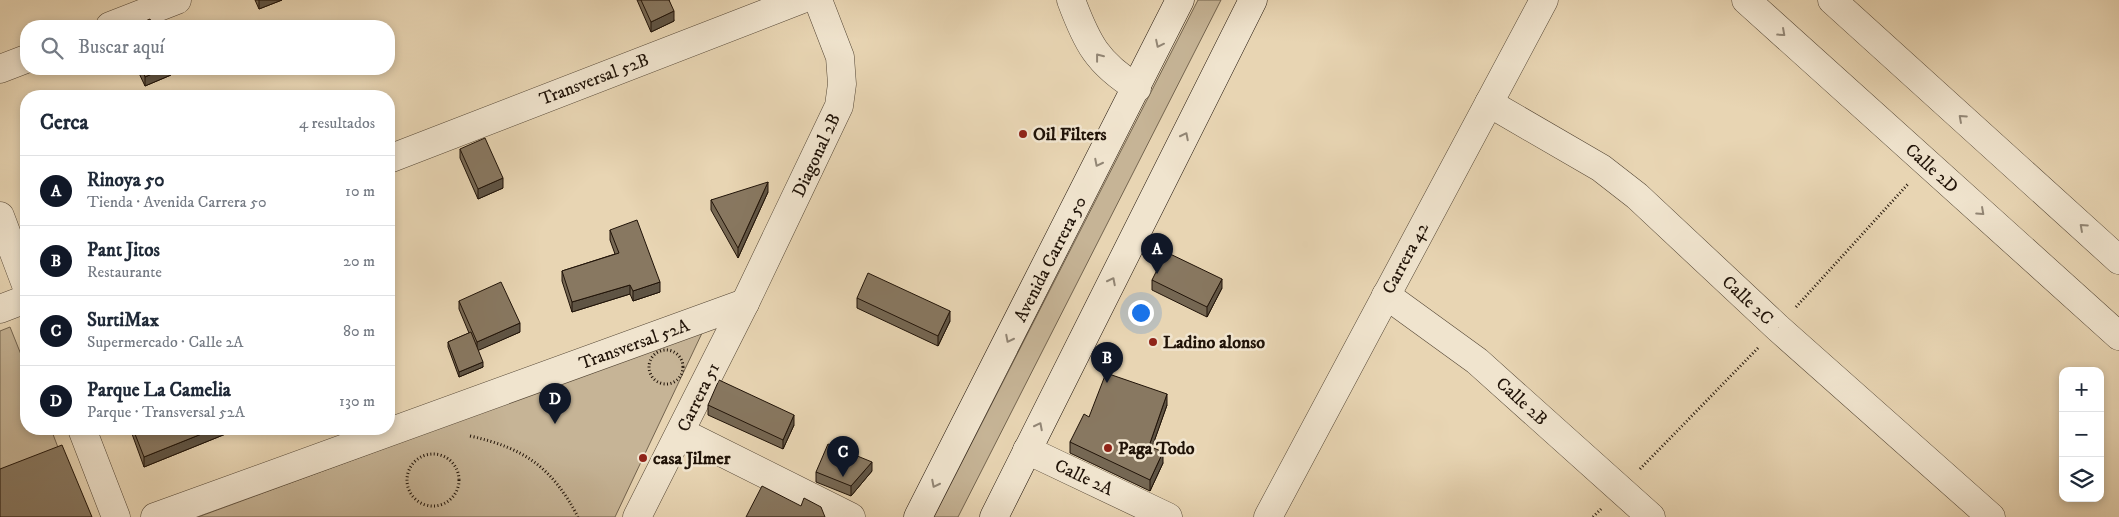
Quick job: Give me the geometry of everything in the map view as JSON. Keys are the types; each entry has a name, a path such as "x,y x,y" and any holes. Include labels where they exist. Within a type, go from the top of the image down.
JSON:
{"street":[{"path":"125,20 177,0"},
{"name":"Transversal 52B","path":"395,157 800,0"},
{"name":"Diagonal 2B","path":"745,303 839,106 842,84 840,57 818,0"},
{"path":"1071,0 1084,34 1099,58 1115,74 1136,88"},
{"name":"Avenida Carrera 50","path":"918,517 1180,0"},
{"path":"994,517 1253,0"},
{"name":"Carrera 42","path":"1268,517 1544,0"},
{"name":"Calle 2D","path":"1746,0 2119,336"},
{"path":"1832,0 2119,260"},
{"path":"0,69 20,61"},
{"name":"Calle 2C","path":"1489,103 1601,168 1637,196 1778,328 1991,517"},
{"path":"0,216 20,270"},
{"name":"Calle 2B","path":"1386,295 1477,361 1651,517"},
{"path":"0,309 20,301"},
{"name":"Carrera 51","path":"637,517 745,303"},
{"name":"Transversal 52A","path":"395,430 745,303"},
{"path":"681,432 850,517"},
{"path":"84,435 116,517"},
{"name":"Transversal 52A","path":"155,517 381,435"},
{"name":"Calle 2A","path":"1027,450 1168,517"}],"path":[{"path":"663,350 668,350 678,355 682,366 679,377 675,381 664,384 654,379 649,370 650,360 653,355 663,350"},
{"path":"463,434 509,447 539,464 562,489 578,517"},
{"path":"426,455 442,455 455,465 458,473 458,489 448,501 440,505 431,506 423,504 415,499 410,491 407,483 408,474 411,466 418,459 426,455"}],"shaded area":[{"path":"1198,0 1221,0 958,517 934,517"},
{"path":"10,327 20,352 20,435 53,435 62,458 0,482 0,331"},
{"path":"703,331 615,517 198,517"}],"building":[{"path":"641,0 669,0 674,11 651,22"},
{"path":"485,138 503,178 478,189 460,149"},
{"path":"768,182 738,248 711,200"},
{"path":"637,220 660,282 633,291 630,285 572,302 562,271 619,253 610,230"},
{"path":"1166,252 1222,279 1207,307 1152,280"},
{"path":"868,273 950,311 938,336 857,298"},
{"path":"501,282 520,323 477,342 459,301"},
{"path":"471,332 483,362 459,372 448,342"},
{"path":"1106,373 1167,394 1149,446 1163,452 1150,480 1070,442 1084,414 1089,417"},
{"path":"719,380 794,415 783,440 708,405"},
{"path":"135,435 199,435 144,457"},
{"path":"828,444 872,462 851,486 816,472"},
{"path":"62,445 92,517 0,517 0,469"},
{"path":"762,486 801,506 804,498 821,507 825,517 746,517"}],"place":[{"name":"Oil Filters","path":"1023,134"},
{"name":"Rinoya 50","path":"1157,274"},
{"name":"Ladino alonso","path":"1153,342"},
{"name":"Pant Jitos","path":"1107,383"},
{"name":"Parque La Camelia","path":"555,424"},
{"name":"Paga Todo","path":"1108,448"},
{"name":"casa Jilmer","path":"643,458"},
{"name":"SurtiMax","path":"843,477"}]}
